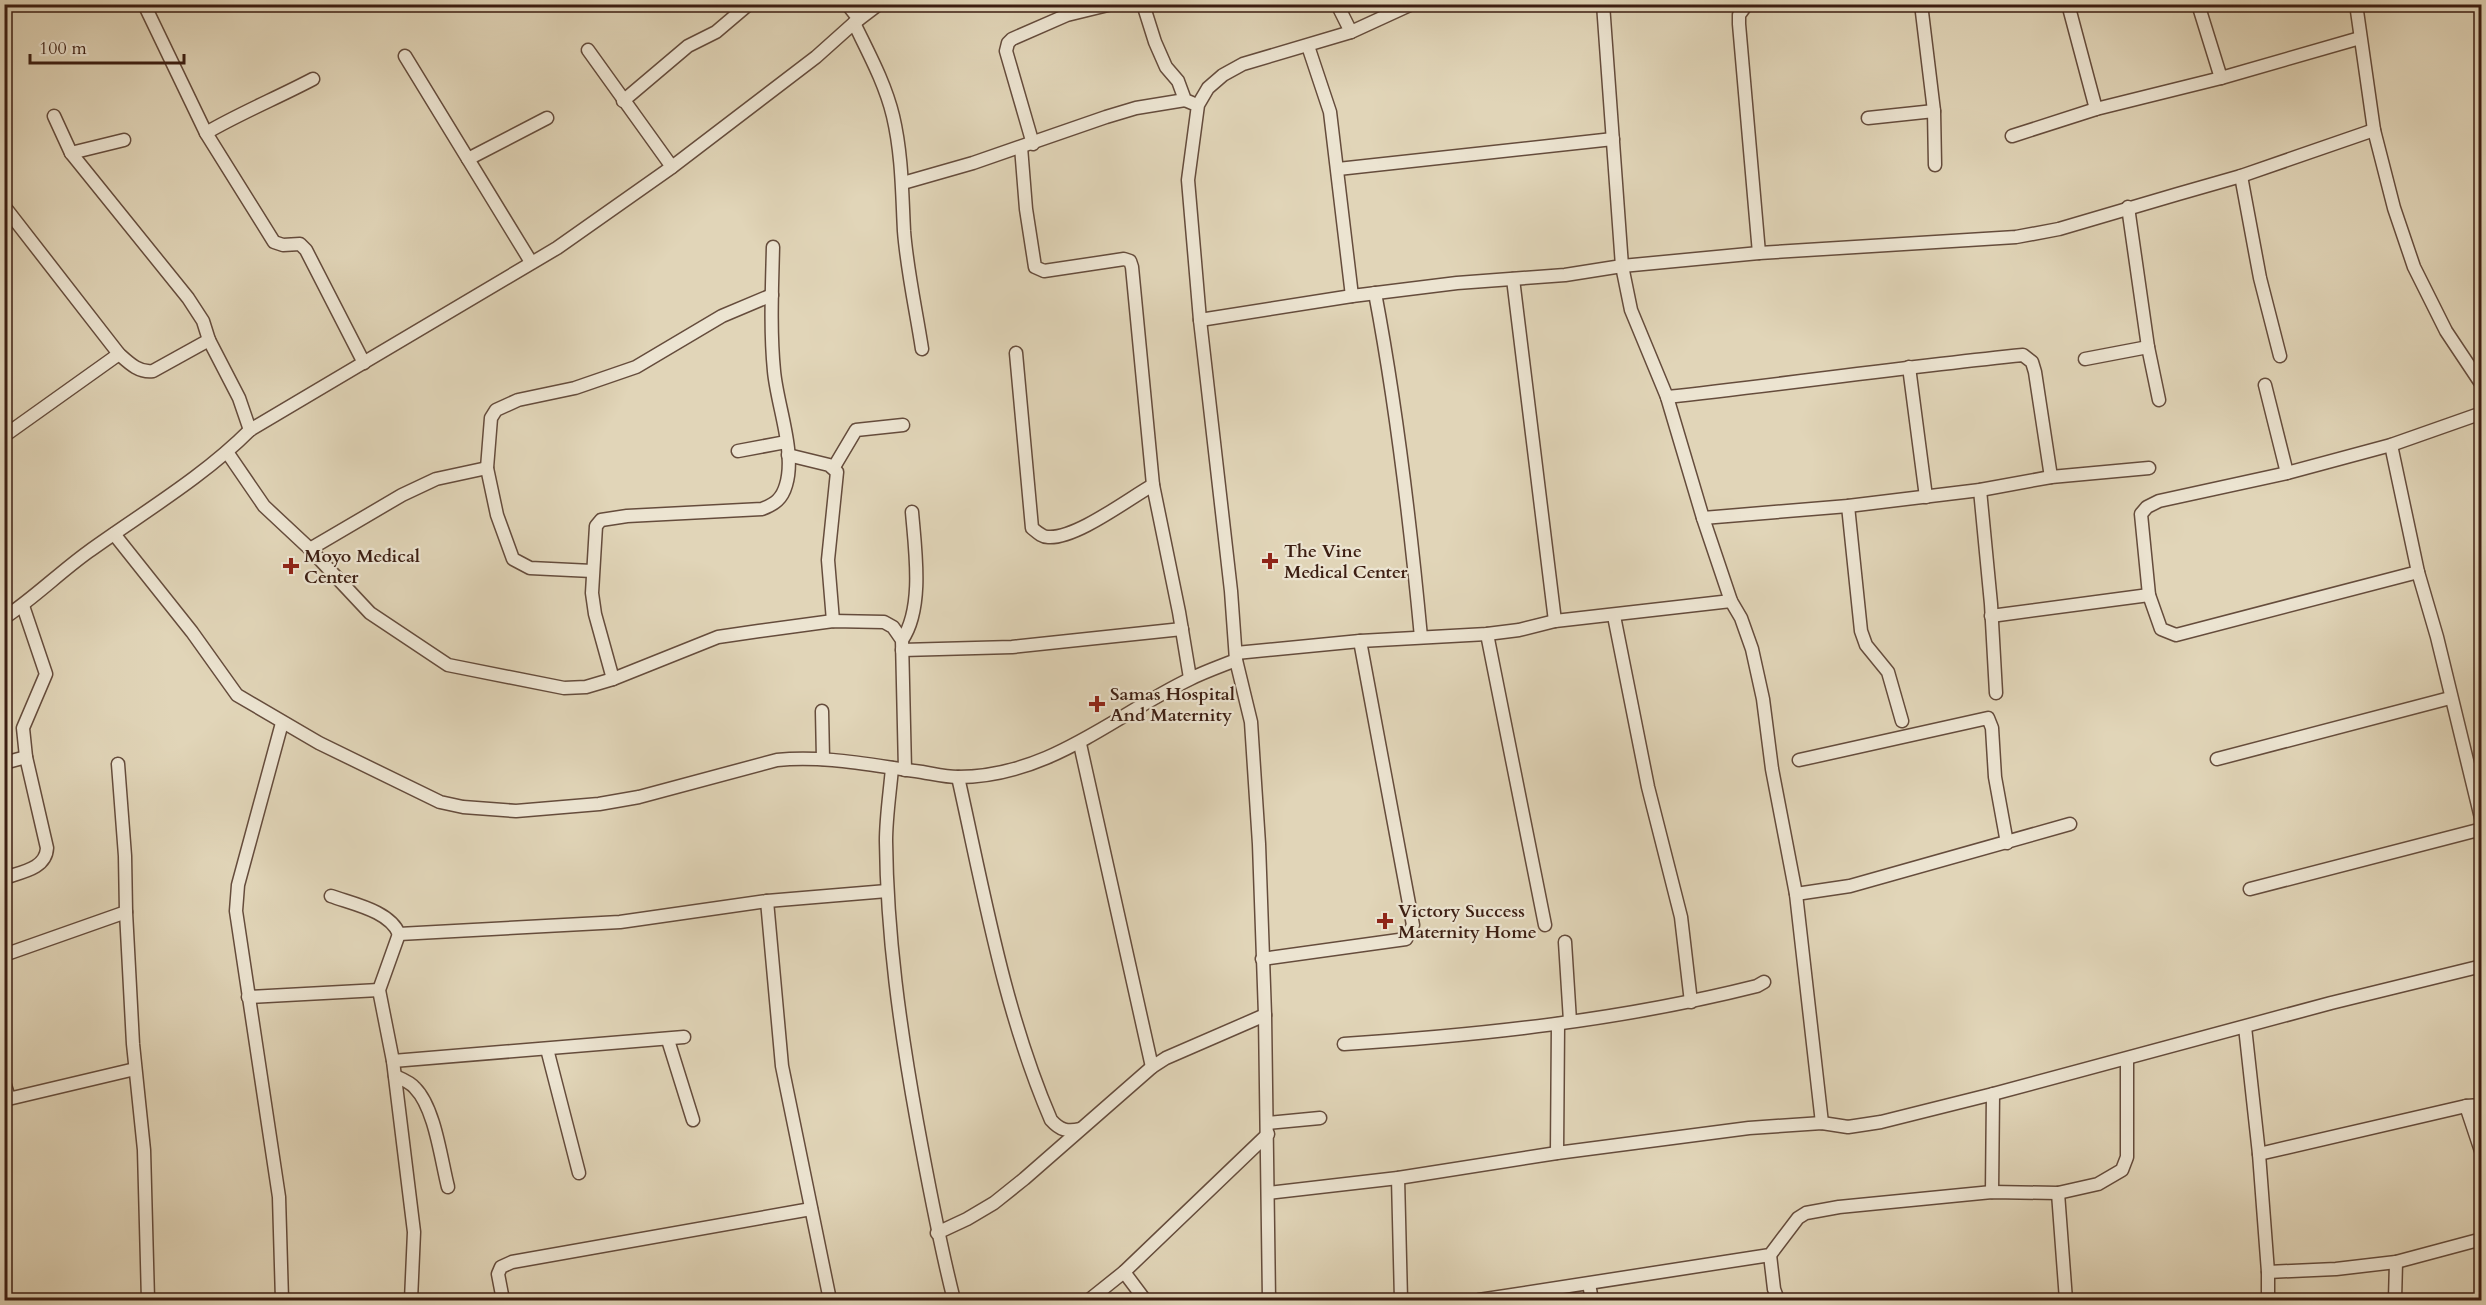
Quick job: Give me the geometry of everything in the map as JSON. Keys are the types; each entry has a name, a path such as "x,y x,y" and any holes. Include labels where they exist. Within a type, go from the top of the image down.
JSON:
{"street":[{"path":"144,4 206,133 274,242 300,244 306,250 364,363"},
{"path":"622,101 688,46 716,32 748,4"},
{"path":"847,4 885,90 893,116 903,183 906,242 922,349"},
{"path":"4,618 23,606 48,583 227,452 250,430 557,248 672,167 816,57 879,4"},
{"path":"1112,4 1066,15 1012,39 1006,51 1027,145 1026,209 1037,269 1044,271 1124,259 1130,261 1132,267 1153,485 1190,678"},
{"path":"1143,4 1155,42 1166,67 1178,81 1185,100"},
{"path":"1337,4 1351,32"},
{"path":"1269,1300 1265,1015 1259,844 1251,722 1236,657 1231,591 1200,320 1188,180 1198,105 1208,88 1223,75 1243,64 1351,32 1412,4"},
{"path":"1603,4 1622,266 1632,310 1667,397 1703,518 1731,601 1741,618 1752,649 1763,699 1774,780 1796,894 1822,1123"},
{"path":"1921,4 1934,111 1935,165"},
{"path":"2068,4 2096,109"},
{"path":"2198,4 2221,78"},
{"path":"2356,4 2374,130 2394,208 2414,267 2446,331 2481,385"},
{"path":"1742,7 1739,24 1759,253"},
{"path":"2012,136 2096,109 2221,78 2360,38"},
{"path":"1308,46 1330,112 1352,296"},
{"path":"588,50 622,101 672,167"},
{"path":"405,56 531,262"},
{"path":"206,133 245,111 279,97 313,79"},
{"path":"903,183 1027,145 1136,108 1185,100 1198,105"},
{"path":"1868,118 1934,111"},
{"path":"54,116 71,153 188,298 202,321 209,340 239,398 250,430"},
{"path":"468,159 548,118"},
{"path":"1200,320 1375,293 1565,275 1622,266 1759,253 2016,237 2059,230 2128,207 2241,176 2374,130"},
{"path":"1338,168 1613,139"},
{"path":"71,153 124,140"},
{"path":"2241,176 2260,278 2280,356"},
{"path":"4,206 119,354 132,366 153,371 209,340"},
{"path":"2128,207 2148,347 2159,400"},
{"path":"613,679 595,614 592,571 596,526 601,520 627,516 762,509 774,505 780,499 786,483 788,455 774,374 773,247"},
{"path":"1513,279 1555,621"},
{"path":"1375,293 1392,380 1407,489 1421,637"},
{"path":"592,571 530,568 513,559 497,515 487,468 491,418 503,405 575,388 636,367 722,316 772,295"},
{"path":"2085,359 2148,347"},
{"path":"1016,353 1032,528 1040,535 1049,537 1068,533 1088,525 1153,485"},
{"path":"4,436 119,354"},
{"path":"1667,397 2023,355 2029,358 2036,378 2051,477"},
{"path":"1909,367 1926,496"},
{"path":"2265,385 2287,472"},
{"path":"2418,572 2176,635 2161,629 2149,595 2141,519 2146,507 2159,501 2287,472 2391,445 2481,413"},
{"path":"834,467 856,430 903,425"},
{"path":"738,451 786,442"},
{"path":"2391,445 2418,572 2437,637 2481,822"},
{"path":"227,452 264,506 310,549 369,613 448,666 564,688 586,687 613,679 718,638 833,621 884,622 893,627 902,645"},
{"path":"788,455 834,467"},
{"path":"833,621 828,560 838,476 834,467"},
{"path":"310,549 402,495 436,479 487,468"},
{"path":"1703,518 1848,506 1980,490 2051,477 2149,468"},
{"path":"1980,490 1996,693"},
{"path":"1848,506 1860,631 1866,645 1888,672 1902,721"},
{"path":"905,770 902,645 914,605 916,572 912,512"},
{"path":"114,534 192,632 228,686 245,702 402,786 440,802 516,812 599,804 639,797 777,760 823,759 958,777 1017,768 1080,744 1190,678 1236,657 1360,641 1487,634 1519,630 1555,621 1731,601"},
{"path":"1991,616 2149,595"},
{"path":"4,878 31,869 47,856 26,757 23,728 46,674 23,606"},
{"path":"1614,616 1648,787 1681,917 1691,1002"},
{"path":"902,645 1012,647 1182,628"},
{"path":"1487,634 1545,925"},
{"path":"1262,959 1406,939 1413,925 1360,641"},
{"path":"2217,759 2450,698"},
{"path":"822,711 823,759"},
{"path":"1799,760 1988,718 1992,728 1995,777 2007,843"},
{"path":"282,723 256,814 237,899 237,920 262,1072 279,1197 282,1300"},
{"path":"1080,744 1152,1067"},
{"path":"4,763 26,757"},
{"path":"118,764 125,856 135,1069 144,1150 148,1300"},
{"path":"892,768 886,838 889,936 900,1026 937,1233 954,1300"},
{"path":"958,777 1008,998 1020,1040 1051,1120 1059,1129 1070,1131 1080,1129"},
{"path":"1796,894 1850,886 2070,824"},
{"path":"2250,888 2481,829"},
{"path":"399,934 620,922 767,901 887,891"},
{"path":"331,896 388,919 396,926 399,934 379,990 393,1061 414,1232 411,1300"},
{"path":"767,901 782,1066 830,1300"},
{"path":"4,955 126,912"},
{"path":"1557,1154 1564,1023 1564,942"},
{"path":"1269,1193 1398,1178 1749,1128 1822,1123 1848,1128 1870,1124 2481,966"},
{"path":"1344,1044 1445,1038 1564,1023 1691,1002 1764,982"},
{"path":"249,997 379,990"},
{"path":"937,1233 994,1203 1152,1067 1166,1058 1265,1015"},
{"path":"2245,1027 2259,1154 2268,1300"},
{"path":"393,1061 684,1037"},
{"path":"668,1040 693,1120"},
{"path":"547,1049 579,1173"},
{"path":"1479,1300 1770,1255 1798,1218 1806,1213 1839,1206 1992,1192 2058,1193 2098,1184 2122,1170 2127,1157 2127,1059"},
{"path":"4,1083 7,1099 135,1069"},
{"path":"395,1076 416,1089 424,1101 430,1115 448,1187"},
{"path":"1992,1192 1993,1094"},
{"path":"2259,1154 2466,1106 2481,1105"},
{"path":"2466,1106 2481,1154"},
{"path":"1089,1300 1124,1272 1268,1128 1320,1118"},
{"path":"1398,1178 1401,1300"},
{"path":"2058,1193 2066,1300"},
{"path":"503,1300 498,1274 501,1267 512,1262 811,1209"},
{"path":"2268,1272 2336,1269 2396,1262 2481,1239"},
{"path":"1770,1255 1774,1289 1778,1300"},
{"path":"2395,1300 2396,1262"},
{"path":"1124,1272 1145,1300"},
{"path":"1589,1284 1592,1300"}],"place":[{"name":"The Vine Medical Center","path":"1270,561"},
{"name":"Moyo Medical Center","path":"291,566"},
{"name":"Samas Hospital And Maternity","path":"1097,704"},
{"name":"Victory Success Maternity Home","path":"1385,921"}]}
